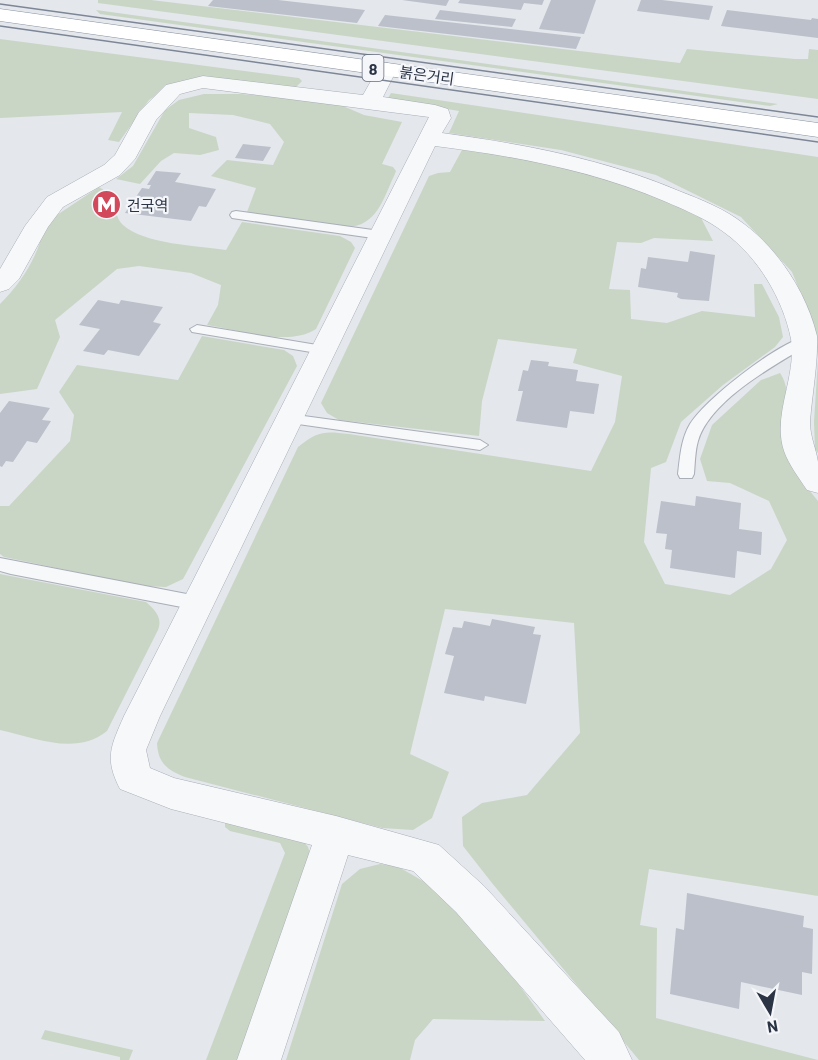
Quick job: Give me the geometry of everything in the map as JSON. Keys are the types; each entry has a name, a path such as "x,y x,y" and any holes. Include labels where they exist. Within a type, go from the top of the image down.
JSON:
{"highway":[{"name":"붉은거리","path":"0,15 818,130"},
{"path":"747,120 818,112"}],"street":[{"path":"370,102 387,69"},
{"path":"0,284 10,273 51,208 71,192 112,170 124,159 147,117 173,89 203,82 370,102 435,111 440,114 141,716 128,750 133,778 171,794 425,856 470,898 603,1047 610,1060"},
{"path":"428,138 499,147 575,161 653,187 714,214 749,240 768,264 791,304 804,341 804,381 796,425 798,448 818,483"},
{"path":"259,1060 336,833"}],"lane":[{"path":"236,215 380,235"},
{"path":"197,329 323,350"},
{"path":"686,474 690,440 702,418 734,388 804,341"},
{"path":"289,419 480,445"},
{"path":"0,564 197,603"}],"green space":[{"path":"98,0 151,0 680,63 687,49 795,59 808,59 809,49 818,50 818,99 98,3"},
{"path":"96,10 778,104 770,106 100,14"},
{"path":"0,39 299,78 302,81 296,87 173,84 149,100 119,142 108,140 122,112 0,118"},
{"path":"391,93 818,157 818,359 813,324 792,272 741,217 656,175 561,150 449,133 459,111 393,100 388,98"},
{"path":"204,94 241,94 317,100 343,106 364,115 402,122 382,164 393,167 396,171 378,210 365,222 347,227 247,212 256,188 211,176 227,160 273,165 284,142 270,124 233,115 189,113 189,128 216,137 219,150 200,155 174,153 161,161 140,184 116,179 133,166 165,110 179,100"},
{"path":"470,148 528,155 640,188 700,216 713,241 654,238 641,243 617,242 609,289 630,290 631,319 667,323 702,311 755,317 754,284 762,284 779,317 783,337 775,347 723,385 681,422 666,462 651,468 644,542 665,584 730,595 771,569 787,540 769,501 730,483 707,481 700,459 712,425 761,380 780,373 786,391 782,428 783,446 793,468 818,501 818,896 649,869 640,925 657,928 656,1018 818,1060 639,1060 463,846 462,817 482,803 527,795 580,733 574,623 445,609 410,754 449,772 432,818 413,830 382,828 185,777 168,768 159,756 157,743 298,447 305,442 322,433 340,433 591,471 615,422 622,376 573,363 577,349 498,339 482,401 479,436 339,420 327,413 321,403 429,176 450,172 462,150"},
{"path":"99,187 110,196 123,225 132,231 157,240 226,250 242,222 340,236 351,242 355,248 316,329 292,337 263,336 207,325 218,305 221,285 191,273 139,266 117,269 55,320 60,337 37,389 0,394 0,304 29,267 39,246 45,223"},
{"path":"202,336 284,350 293,356 297,366 183,579 166,587 143,586 4,557 0,554 0,506 9,506 70,441 74,415 59,392 77,365 178,380"},
{"path":"818,359 818,453 815,449 814,422"},
{"path":"0,574 146,602 155,611 160,622 158,630 107,731 82,743 69,744 55,743 0,730"},
{"path":"225,821 300,837 308,847 311,857 244,1060 206,1060 285,853 280,843 230,831 225,827"},
{"path":"380,864 397,866 428,884 480,930 545,1021 433,1019 415,1040 410,1060 286,1060 342,884 360,869"},
{"path":"45,1030 133,1050 129,1060 120,1060 120,1057 41,1039"}],"building":[{"path":"213,0 278,0 365,10 357,23 208,6"},
{"path":"402,0 449,0 446,6"},
{"path":"460,0 544,0 542,5 524,3 521,10 458,3"},
{"path":"551,0 596,0 584,34 539,29"},
{"path":"641,0 713,6 709,20 637,11"},
{"path":"440,10 516,19 512,27 435,19"},
{"path":"727,10 818,19 818,38 721,26"},
{"path":"385,15 581,37 576,49 378,26"},
{"path":"243,144 271,147 263,161 235,158"},
{"path":"156,171 181,173 175,182 216,189 206,207 199,206 191,221 125,213 142,188 149,189 151,185 147,185"},
{"path":"690,251 715,255 709,301 681,299 677,297 678,293 638,287 641,268 646,269 648,257 688,262"},
{"path":"98,300 119,304 121,300 163,307 153,322 161,324 139,356 108,350 104,355 83,351 100,329 79,325"},
{"path":"531,360 549,362 548,366 578,370 576,381 599,384 594,414 570,411 567,428 516,421 523,391 518,391 523,370 528,371"},
{"path":"9,401 50,408 42,420 51,421 37,443 27,441 13,462 6,461 2,467 0,466 0,413"},
{"path":"696,496 741,503 739,529 762,532 761,555 737,551 735,578 670,568 672,550 665,549 667,534 656,533 661,501 695,506"},
{"path":"492,619 535,627 533,634 541,635 526,704 485,696 484,701 444,693 454,656 445,654 453,627 462,628 464,621 490,626"},
{"path":"687,893 804,916 803,927 813,929 812,974 802,972 802,995 741,982 739,1009 670,994 676,928 684,930"}],"tram line":[{"path":"0,4 818,117"},
{"path":"0,26 818,142"}],"place":[{"name":"건국역","path":"106,205"}]}
